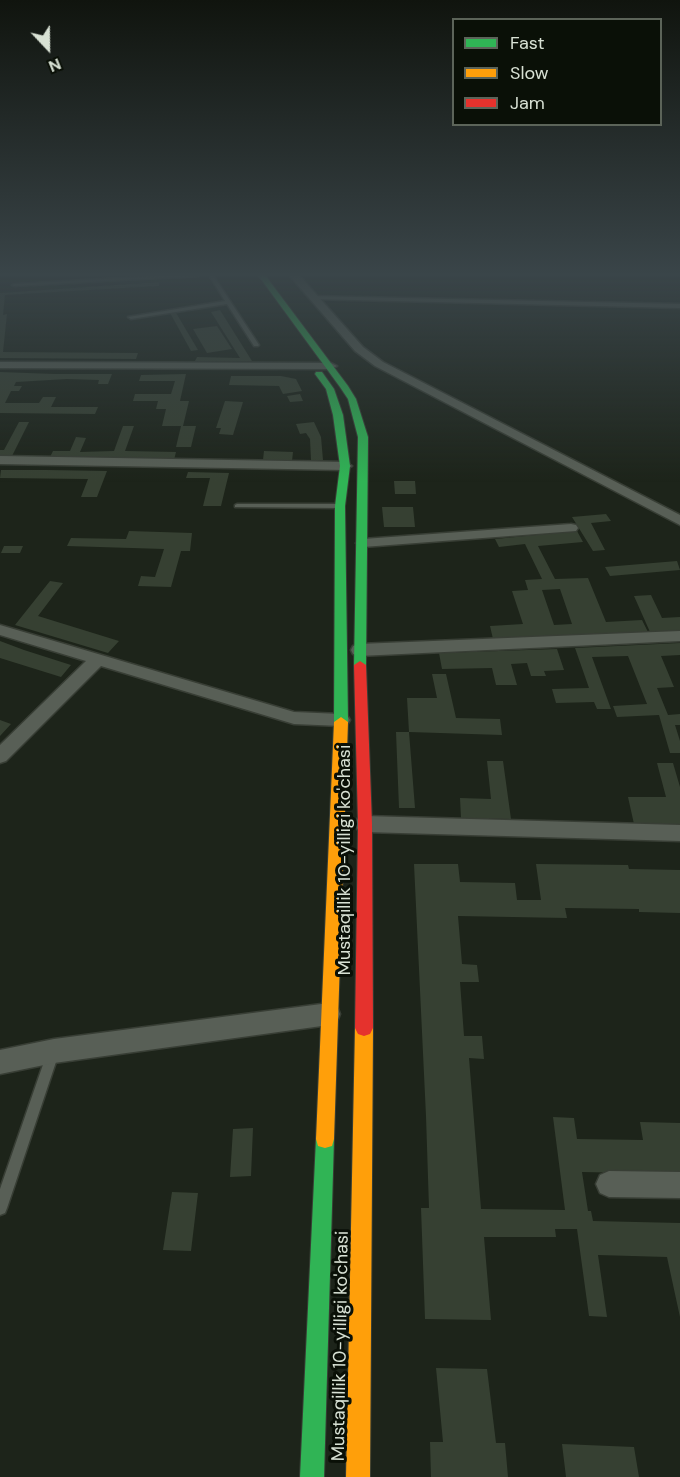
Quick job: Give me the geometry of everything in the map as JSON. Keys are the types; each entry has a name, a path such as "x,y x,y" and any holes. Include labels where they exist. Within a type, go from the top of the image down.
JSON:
{"main road":[{"name":"Mustaqillik 10-yilligi ko'chasi","path":"298,344 330,390 338,415 345,466 340,507 341,720 312,1477"},
{"name":"Mustaqillik 10-yilligi ko'chasi","path":"314,344 352,399 363,437 361,469 363,543 359,650 365,824 358,1477"}],"street":[{"path":"355,344 379,364 680,521"},
{"path":"0,365 331,366"},
{"path":"0,460 345,466"},
{"path":"363,543 571,528"},
{"path":"0,630 294,718 341,720"},
{"path":"359,650 680,636"},
{"path":"0,756 97,660"},
{"path":"365,824 680,833"},
{"path":"0,1062 54,1051 329,1014"},
{"path":"609,1184 680,1185"}],"lane":[{"path":"237,506 340,507"},
{"path":"665,513 680,513"},
{"path":"0,1208 54,1051"}],"building":[{"path":"0,344 4,344 3,352 138,353 136,359 0,358"},
{"path":"187,344 194,344 198,350 191,351"},
{"path":"202,344 229,344 232,349 207,353"},
{"path":"231,344 241,344 252,361 195,361 197,357 240,358"},
{"path":"0,372 112,374 108,384 98,384 99,380 67,379 16,382 14,386 22,386 19,391 11,391 5,403 39,403 43,397 56,397 51,407 98,407 95,414 0,413"},
{"path":"186,374 180,401 189,401 183,426 196,426 191,447 176,447 181,426 162,426 166,409 156,409 158,401 133,401 135,394 171,394 175,381 139,381 141,375"},
{"path":"231,376 281,376 296,379 302,391 283,394 279,386 229,385"},
{"path":"300,394 303,401 290,402 287,396"},
{"path":"225,401 243,402 233,435 219,434 221,428 216,428"},
{"path":"19,422 29,422 11,458 0,458 0,450 4,450"},
{"path":"314,422 321,437 323,460 311,460 310,439 306,433 300,434 296,424"},
{"path":"123,426 134,426 125,451 176,452 174,460 50,457 53,451 70,451 76,437 86,438 80,452 114,451"},
{"path":"264,451 293,452 292,461 263,460"},
{"path":"1,470 107,471 97,497 81,497 88,479 0,478"},
{"path":"188,472 229,473 221,506 203,506 210,478 186,478"},
{"path":"394,481 415,481 416,494 395,494"},
{"path":"382,507 413,507 415,527 384,527"},
{"path":"606,514 611,521 591,523 605,550 593,551 572,517"},
{"path":"129,531 192,533 190,551 181,551 171,587 138,586 141,576 155,577 164,549 67,546 71,538 126,539"},
{"path":"577,531 583,542 538,546 555,579 588,578 606,622 642,620 648,632 493,639 490,626 523,624 512,591 528,590 525,580 542,579 525,544 499,547 495,539","holes":["560,589 572,624 554,625 542,590"]},
{"path":"4,546 23,546 20,553 1,553"},
{"path":"677,561 680,570 610,576 605,567"},
{"path":"50,581 63,583 38,616 119,641 108,653 15,625"},
{"path":"651,595 662,618 680,617 680,630 650,632 634,596"},
{"path":"0,641 71,665 61,677 0,658"},
{"path":"680,643 680,655 661,656 674,687 657,688 668,715 680,714 680,725 675,725 680,741 680,753 670,753 659,715 617,717 613,706 647,704 628,656 592,657 611,709 597,709 594,702 556,703 552,689 589,688 575,648"},
{"path":"557,649 564,670 544,671 546,676 531,676 527,663 511,664 517,685 496,685 492,668 442,669 439,653"},
{"path":"432,674 446,674 456,718 500,719 502,735 409,732 407,698 437,698"},
{"path":"0,720 11,724 0,736"},
{"path":"396,732 409,732 415,808 399,808"},
{"path":"487,761 503,761 511,819 461,818 460,798 491,799"},
{"path":"657,763 673,763 680,787 680,825 634,824 628,797 666,797"},
{"path":"414,864 458,864 460,882 515,883 517,900 541,900 536,864 628,865 629,869 680,870 680,913 639,912 639,909 565,908 567,918 458,916 462,964 477,965 479,982 460,982 464,1036 482,1036 484,1059 469,1058 481,1209 565,1210 553,1117 574,1118 577,1139 643,1140 640,1122 680,1123 680,1174 582,1172 588,1211 591,1211 593,1221 680,1223 680,1317 667,1257 598,1255 607,1317 589,1316 577,1229 555,1229 556,1237 484,1237 491,1320 425,1319 421,1208 429,1208"},
{"path":"253,1128 251,1176 230,1177 233,1129"},
{"path":"172,1192 198,1193 191,1251 163,1250"},
{"path":"436,1368 487,1369 496,1443 505,1443 508,1477 431,1477 430,1442 443,1442"},
{"path":"562,1444 634,1447 639,1477 566,1477"}],"traffic: fast":[{"path":"313,344 352,399 363,437 360,665"},
{"path":"319,374 330,389 338,415 345,466 340,506 341,722"},
{"path":"312,1477 325,1139"}],"traffic: slow":[{"path":"325,1139 341,722"},
{"path":"358,1477 364,1028"}],"traffic: jam":[{"path":"360,665 365,824 364,1028"}]}
